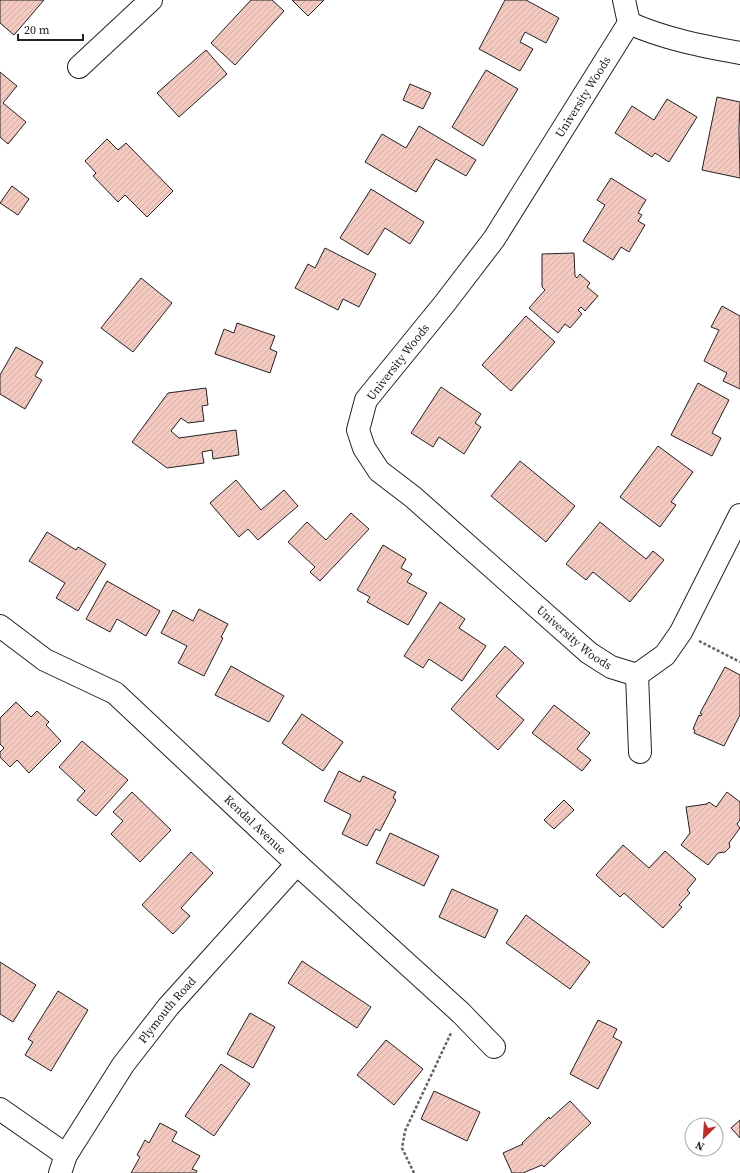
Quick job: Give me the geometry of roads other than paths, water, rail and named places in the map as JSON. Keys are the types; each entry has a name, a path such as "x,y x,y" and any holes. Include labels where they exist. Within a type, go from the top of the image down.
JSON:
{"street":[{"path":"79,68 151,0"},
{"path":"624,0 629,23 653,34 690,44 740,53"},
{"name":"University Woods","path":"629,23 494,239 445,303 366,400 358,430 364,448 379,471 413,497 589,653 611,667 637,675"},
{"path":"640,752 637,675 665,655 681,632 740,515"},
{"name":"Kendal Avenue","path":"0,626 45,660 115,693 297,864 461,1013 494,1047"},
{"name":"Plymouth Road","path":"63,1164 123,1065 168,1007 297,864"},
{"path":"0,1109 63,1164"}]}
